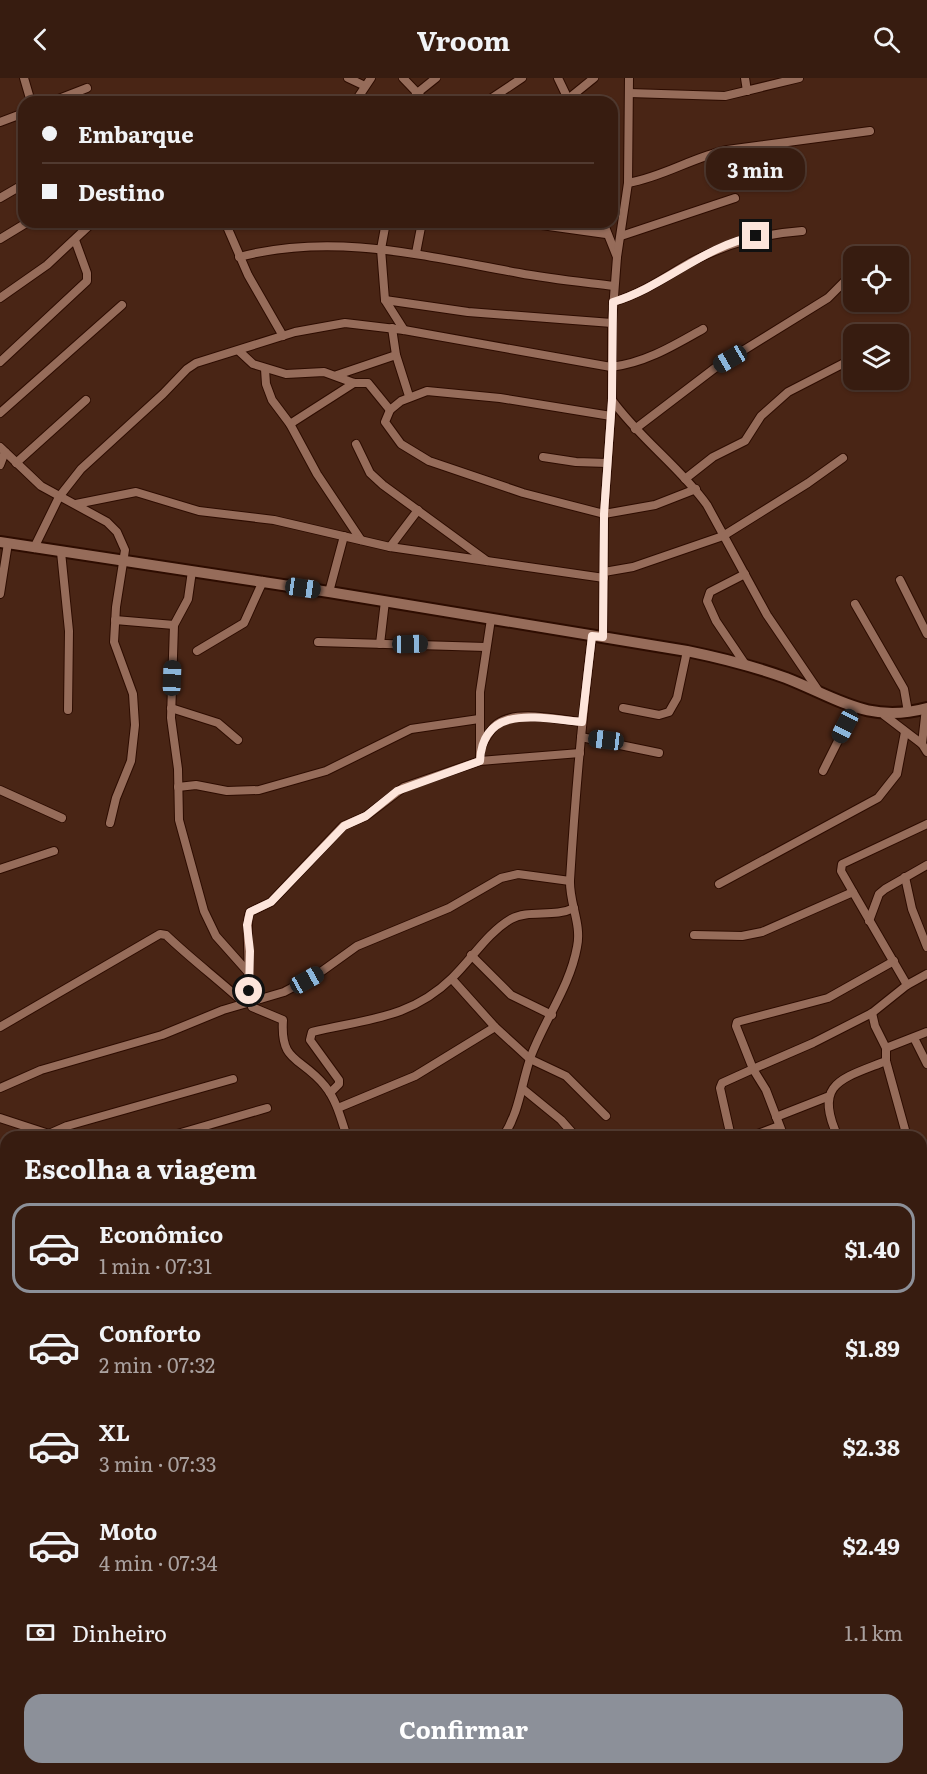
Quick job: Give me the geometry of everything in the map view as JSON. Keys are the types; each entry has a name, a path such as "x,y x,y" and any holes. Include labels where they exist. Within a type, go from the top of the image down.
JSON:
{"street":[{"path":"24,78 29,96"},
{"path":"348,78 365,86"},
{"path":"359,96 371,78"},
{"path":"403,78 418,96"},
{"path":"416,94 436,78"},
{"path":"495,96 522,78"},
{"path":"558,78 567,96"},
{"path":"574,96 594,78"},
{"path":"506,1131 515,1116 530,1059 552,1015 577,950 579,938 570,895 575,838 573,806 579,785 582,722 598,636 604,575 604,514 612,400 613,302 628,183 629,78"},
{"path":"744,78 747,91"},
{"path":"629,93 725,96 799,78"},
{"path":"66,96 87,88"},
{"path":"0,122 18,115"},
{"path":"628,183 648,180 712,153 870,131"},
{"path":"0,198 18,188"},
{"path":"621,236 735,198"},
{"path":"0,239 18,228"},
{"path":"0,298 47,264 87,228"},
{"path":"227,228 239,257 283,336"},
{"path":"385,228 381,249 386,300 404,330"},
{"path":"416,253 421,228"},
{"path":"563,228 606,234"},
{"path":"604,228 617,257"},
{"path":"613,302 647,290 693,261 744,238 802,231"},
{"path":"0,362 87,281 87,273 75,240"},
{"path":"239,257 273,248 304,244 381,249 416,253 553,279 614,286"},
{"path":"635,429 715,368 828,298 843,283"},
{"path":"386,300 501,315 612,322"},
{"path":"0,413 122,305"},
{"path":"33,548 59,497 81,469 191,365 283,336 345,323 392,328 611,367 630,364 663,352 703,329"},
{"path":"392,328 396,355 409,396"},
{"path":"239,351 253,364 265,369 286,374 324,372 354,382 370,384 390,410"},
{"path":"337,375 396,355"},
{"path":"685,479 713,457 745,441 761,416 788,392 843,364"},
{"path":"265,369 266,384 272,400 290,424 317,474 360,540"},
{"path":"290,424 354,382"},
{"path":"611,416 444,391 427,391 409,396 390,410 385,422 390,432 401,444 429,461 523,493 604,514 655,505 696,489"},
{"path":"16,463 86,400"},
{"path":"612,400 635,429 696,489 767,615 821,694"},
{"path":"356,444 370,473 488,562"},
{"path":"2,449 59,497 107,522 117,532 125,550 114,642 133,694 135,725 131,760 116,798 110,823"},
{"path":"0,465 2,449"},
{"path":"543,457 576,462 607,463"},
{"path":"76,504 136,492 199,511 274,520 390,547 488,562 604,575 723,536 808,483 843,458"},
{"path":"390,547 418,510"},
{"path":"329,592 344,536"},
{"path":"0,594 4,542 329,592 687,651 745,664 821,694 884,715 921,744 927,752"},
{"path":"61,552 69,631 68,710"},
{"path":"192,571 188,599 174,625 171,708 180,832 204,911 216,936 248,972"},
{"path":"745,574 710,592 707,601 716,621 745,664"},
{"path":"900,580 927,634"},
{"path":"197,651 244,623 263,582"},
{"path":"380,644 385,601"},
{"path":"855,604 904,689 908,712"},
{"path":"480,761 479,719 491,619"},
{"path":"115,620 174,625"},
{"path":"318,642 486,647"},
{"path":"624,708 659,715 669,712 677,698 687,651"},
{"path":"823,771 855,706"},
{"path":"171,708 218,723 238,740"},
{"path":"884,715 927,708 921,744"},
{"path":"481,747 495,726 516,717 582,722"},
{"path":"178,788 196,785 246,792 266,789 326,771 411,729 479,719"},
{"path":"719,884 878,798 897,774 905,732"},
{"path":"581,737 659,753"},
{"path":"247,1003 250,951 247,925 250,912 271,902 338,831 366,816 404,787 480,761 580,753"},
{"path":"0,790 62,818"},
{"path":"907,985 841,871 842,864 927,824"},
{"path":"0,869 54,850"},
{"path":"869,921 879,894 927,865"},
{"path":"0,1088 41,1070 162,1035 247,1003 284,992 318,974 365,941 449,908 501,878 518,874 570,881"},
{"path":"905,877 912,909 927,947"},
{"path":"694,935 742,936 762,932 853,892"},
{"path":"330,1093 339,1084 339,1080 310,1040 312,1032 402,1012 452,979 471,955 510,920 520,916 553,915 574,908"},
{"path":"0,1027 160,934 166,934 177,947 212,972 256,1010 273,1013 283,1020 281,1039 284,1049 315,1076 330,1093 339,1108 345,1131"},
{"path":"471,955 511,995 552,1015"},
{"path":"781,1131 762,1083 753,1069 736,1026 737,1022 828,998 894,961"},
{"path":"730,1131 720,1088 722,1083 773,1062 872,1013 907,985 927,974"},
{"path":"452,979 495,1027 530,1059 566,1076 606,1116"},
{"path":"872,1013 874,1026 886,1048 886,1061 905,1131"},
{"path":"339,1108 416,1076 495,1027"},
{"path":"886,1048 927,1032"},
{"path":"914,1038 927,1064"},
{"path":"776,1117 827,1097 836,1084 886,1061"},
{"path":"53,1131 232,1079"},
{"path":"523,1089 561,1120 571,1131"},
{"path":"827,1097 828,1108 836,1131"},
{"path":"187,1131 267,1108"},
{"path":"0,1118 41,1131"},
{"path":"766,1131 779,1126"}],"route":[{"path":"249,991 250,943 247,925 250,912 267,906 344,826 366,816 404,787 480,761 481,747 498,723 516,717 582,722 592,636 603,637 604,514 612,400 613,302 647,290 682,267 718,249 744,238 756,236"}]}
